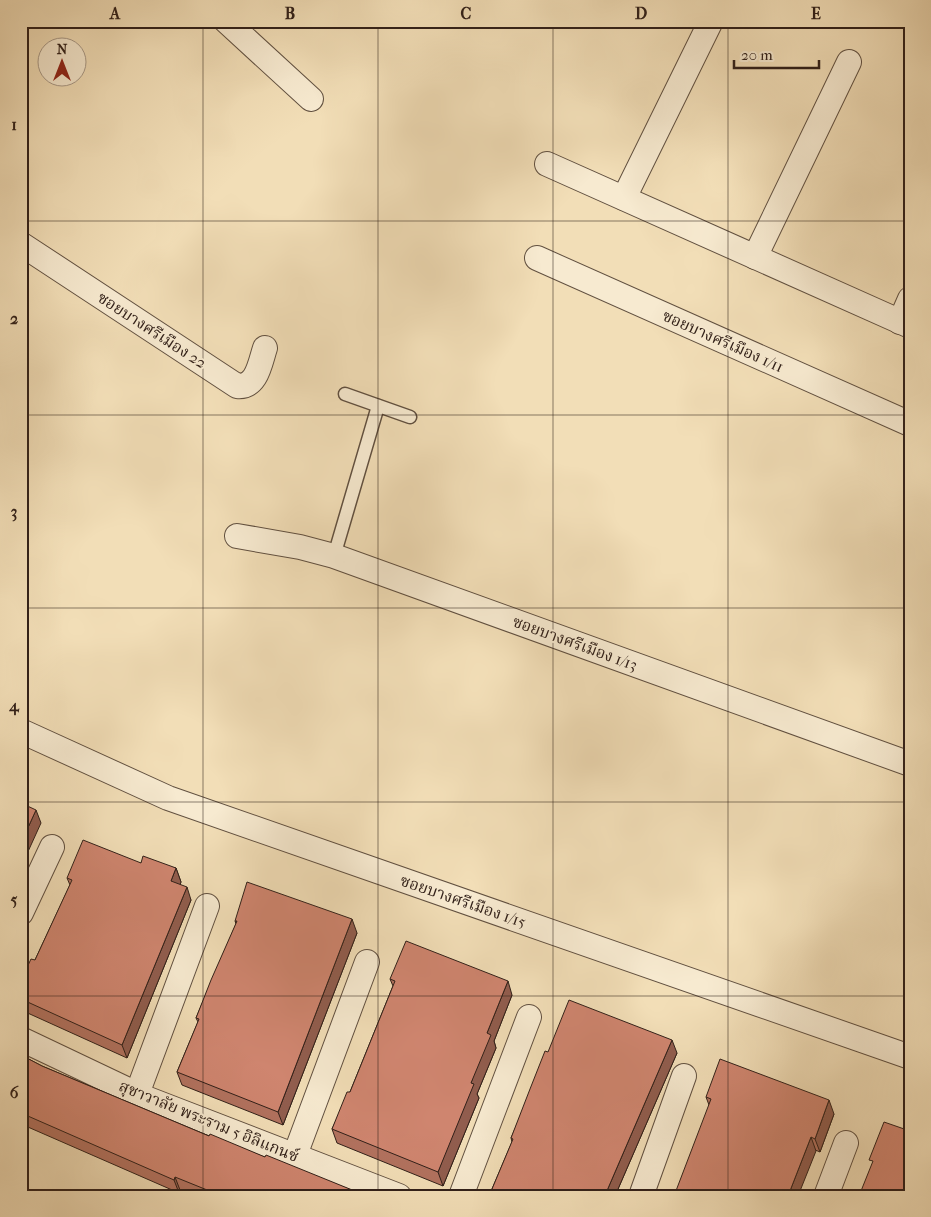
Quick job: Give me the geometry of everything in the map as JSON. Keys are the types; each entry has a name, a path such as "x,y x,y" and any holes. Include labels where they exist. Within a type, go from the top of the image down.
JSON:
{"street":[{"path":"226,21 312,99"},
{"path":"624,198 711,21"},
{"path":"755,257 849,62"},
{"path":"547,164 905,324 910,299"},
{"name":"ซอยบางศรีเมือง 22","path":"21,244 238,386 245,387 253,382 265,348"},
{"name":"ซอยบางศรีเมือง 1/11","path":"537,258 910,424"},
{"name":"ซอยบางศรีเมือง 1/13","path":"237,536 300,547 334,556 910,764"},
{"name":"ซอยบางศรีเมือง 1/15","path":"21,731 168,798 910,1057"},
{"path":"21,913 52,847"},
{"path":"137,1094 207,906"},
{"path":"295,1155 367,962"},
{"path":"461,1196 528,1017"},
{"name":"สุชาวาลัย พระราม 5 อิลิแกนซ์","path":"21,1039 137,1094 399,1196"},
{"path":"641,1196 684,1076"},
{"path":"826,1196 846,1143"}],"lane":[{"path":"345,394 410,417"},
{"path":"334,556 378,406"}],"building":[{"path":"21,803 36,810 21,843"},
{"path":"83,840 141,863 143,856 176,868 171,881 187,887 122,1045 21,999 21,980 31,959 35,960 72,880 67,878"},
{"path":"247,882 352,919 278,1112 177,1072 199,1019 196,1018 211,980 237,921 235,921"},
{"path":"406,941 508,981 487,1033 491,1035 471,1083 474,1084 438,1172 332,1129 347,1092 350,1092 395,981 390,979"},
{"path":"569,1000 672,1040 606,1193 609,1194 608,1196 507,1196 492,1189 513,1139 511,1138 545,1051 548,1052"},
{"path":"21,1055 42,1066 209,1136 210,1134 265,1157 266,1155 367,1196 222,1196 175,1177 174,1180 21,1113"},
{"path":"720,1059 829,1100 815,1139 811,1137 788,1196 674,1196 711,1099 706,1097"},
{"path":"884,1122 910,1131 910,1196 859,1196 873,1161 869,1160"}]}
